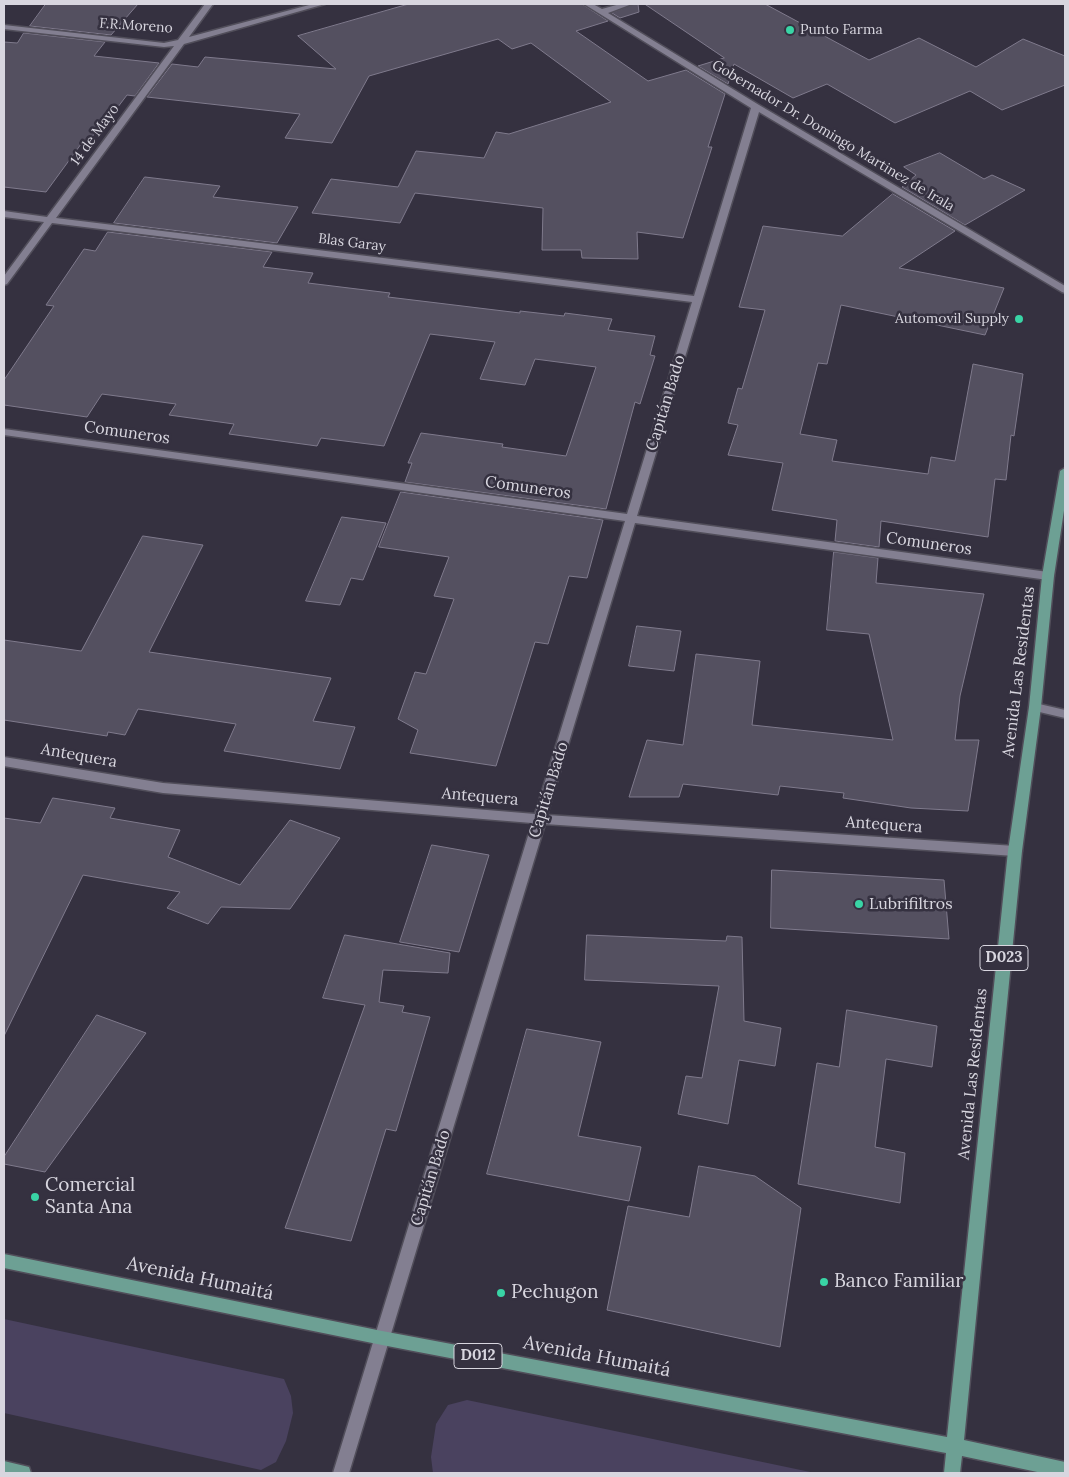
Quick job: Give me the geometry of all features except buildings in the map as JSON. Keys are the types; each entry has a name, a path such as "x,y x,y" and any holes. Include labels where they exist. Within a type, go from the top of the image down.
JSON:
{"main road":[{"name":"Avenida Las Residentas","path":"952,1473 953,1446 1016,851 1048,576 1065,472"},
{"name":"Avenida Humaitá","path":"4,1261 382,1338 953,1446 1065,1470"},
{"path":"4,1469 23,1473"}],"street":[{"name":"14 de Mayo","path":"4,282 209,4"},
{"name":"F.R.Moreno","path":"4,27 164,45 321,4"},
{"name":"Gobernador Dr. Domingo Martinez de Irala","path":"588,4 756,107 1065,290"},
{"path":"601,12 628,4"},
{"name":"Capitán Bado","path":"341,1473 756,107"},
{"name":"Blas Garay","path":"4,214 698,300"},
{"name":"Comuneros","path":"4,432 1048,576"},
{"path":"1034,708 1065,714"},
{"name":"Antequera","path":"4,761 163,788 540,819 1016,851"}],"shaded area":[{"path":"4,1319 284,1379 291,1396 293,1413 286,1441 276,1462 261,1470 4,1413"},
{"path":"467,1400 815,1473 433,1473 431,1457 436,1424 448,1405"}],"place":[{"name":"Punto Farma","path":"790,30"},
{"name":"Automovil Supply","path":"1019,319"},
{"name":"Lubrifiltros","path":"859,904"},
{"name":"Comercial Santa Ana","path":"35,1197"},
{"name":"Banco Familiar","path":"824,1282"},
{"name":"Pechugon","path":"501,1293"}]}
